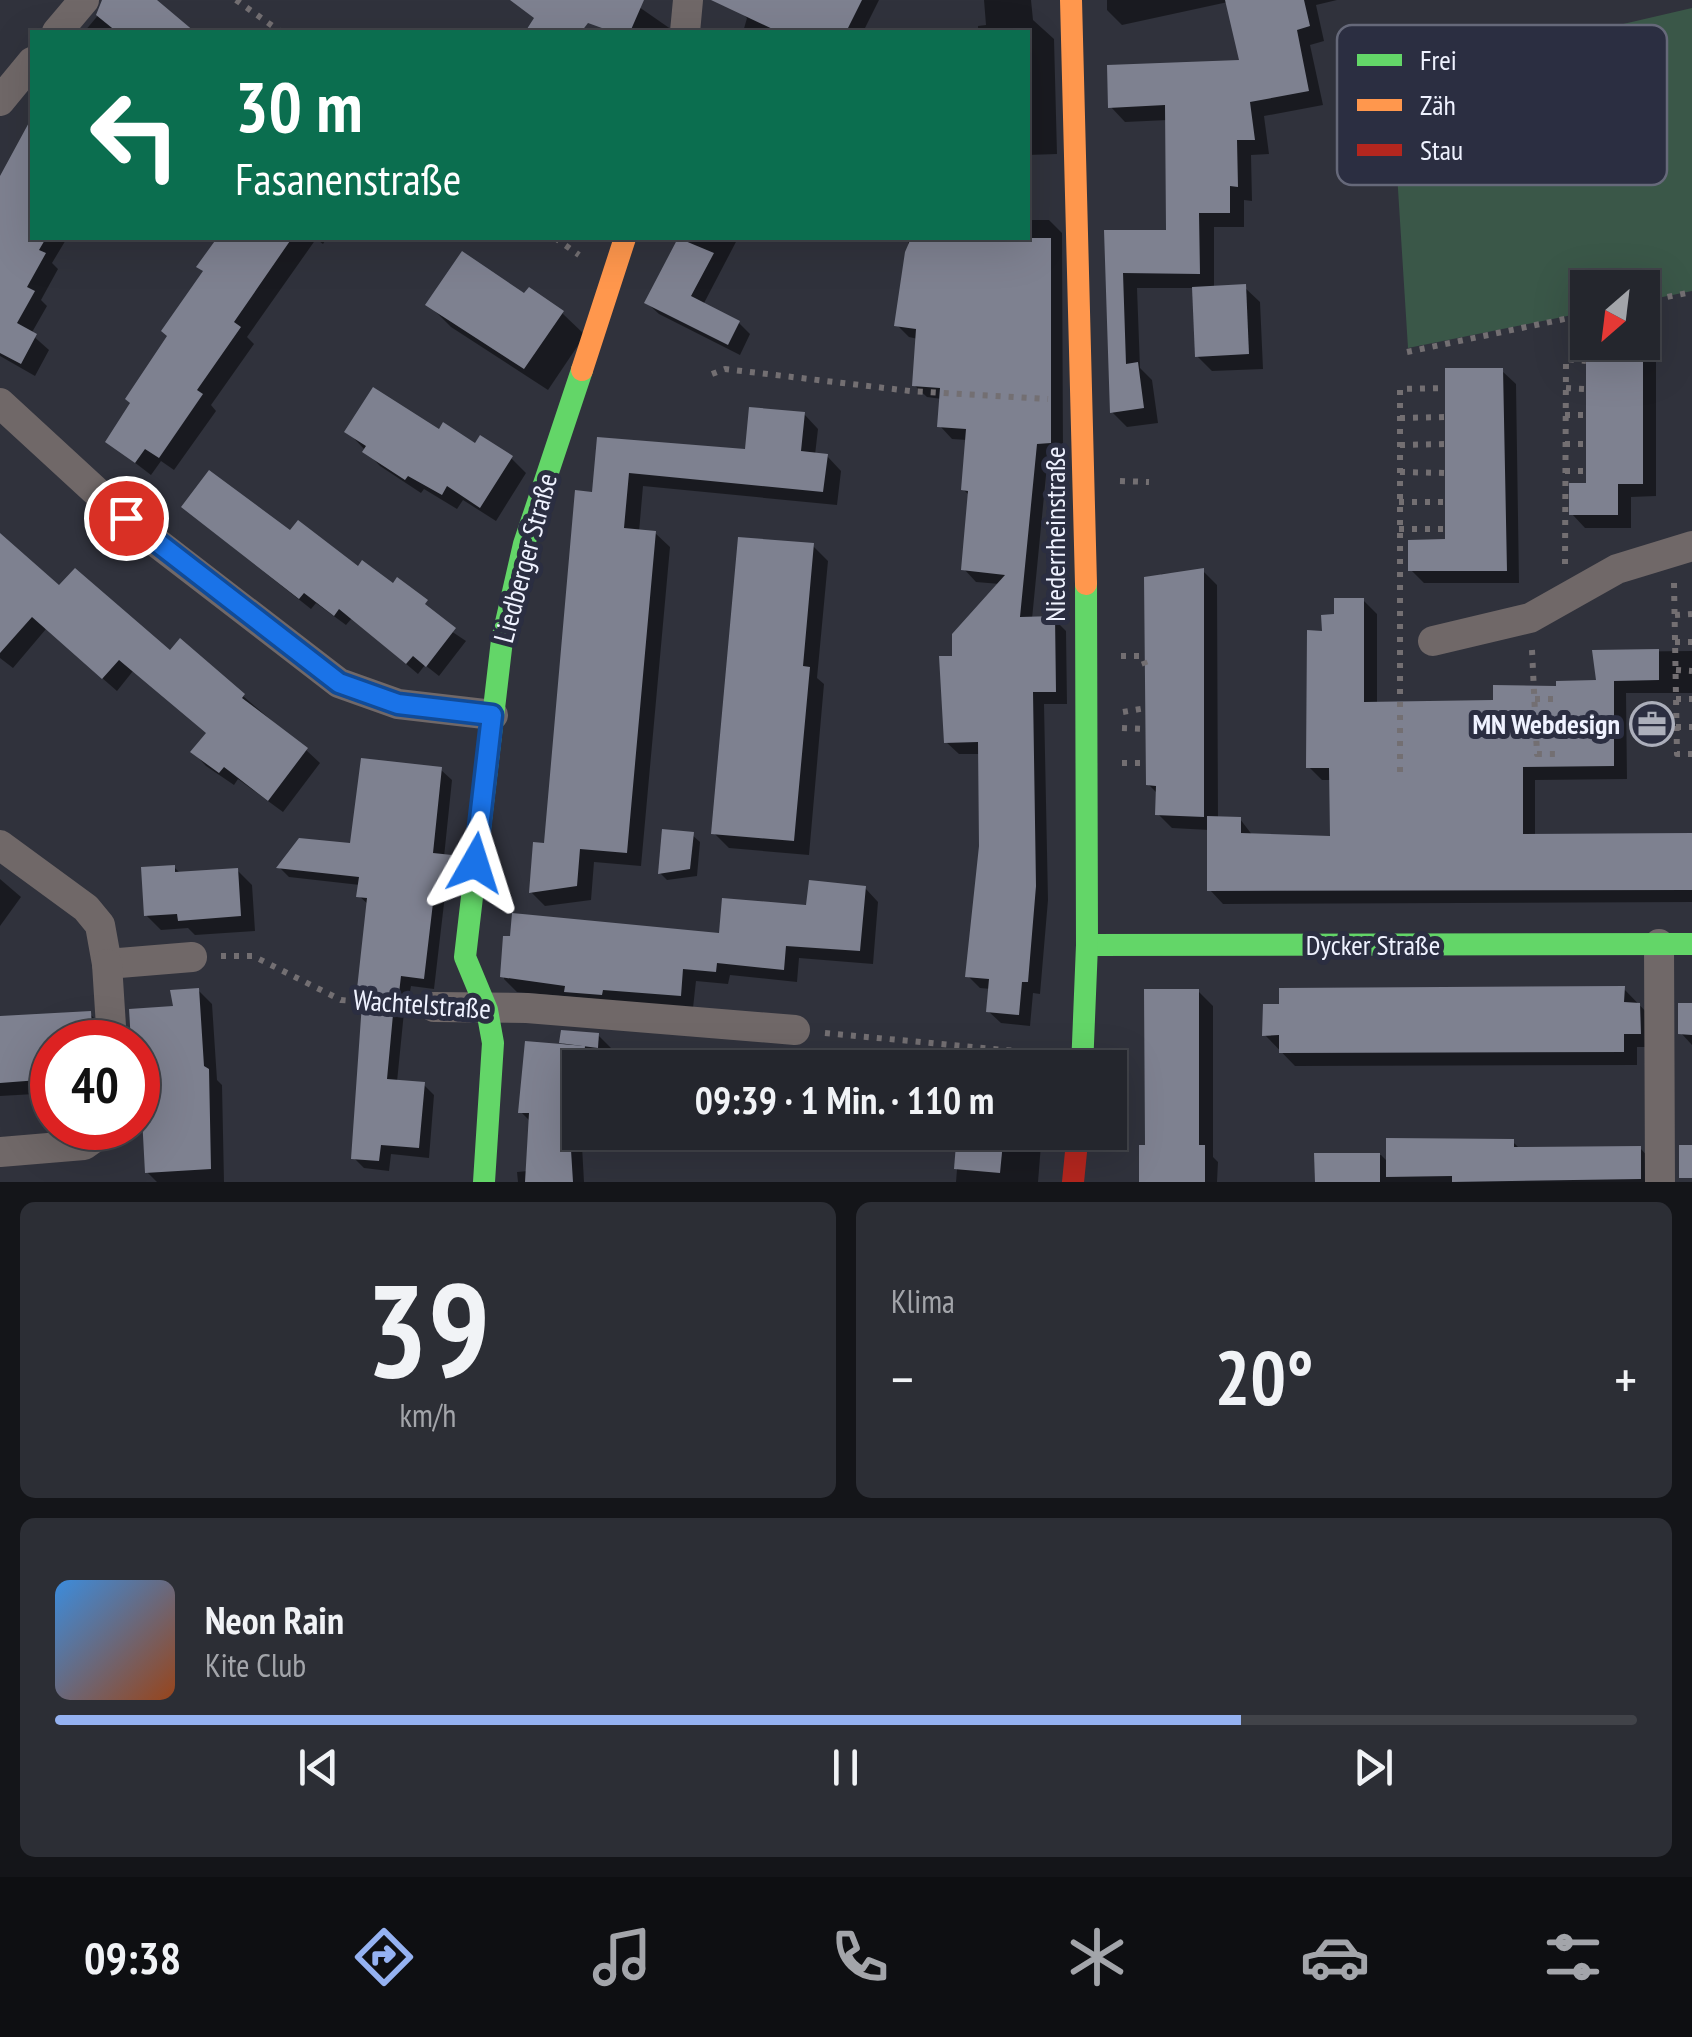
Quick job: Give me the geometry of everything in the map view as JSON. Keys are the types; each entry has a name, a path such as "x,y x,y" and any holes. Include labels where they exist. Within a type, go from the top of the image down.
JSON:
{"street":[{"path":"59,30 84,0"},
{"path":"685,30 688,0"},
{"name":"Niederrheinstraße","path":"1071,0 1084,400 1087,944 1083,1050"},
{"path":"0,101 30,64"},
{"name":"Liedberger Straße","path":"484,1182 493,1043 486,1010 465,958 502,640 524,544 624,240"},
{"path":"0,403 126,518 339,683 398,704 492,715"},
{"path":"1433,641 1530,618 1617,569 1683,549"},
{"path":"0,845 86,908 100,925 110,1020"},
{"name":"Dycker Straße","path":"1087,944 1692,944"},
{"path":"1659,944 1660,1182"},
{"path":"106,964 192,957"},
{"name":"Wachtelstraße","path":"434,1007 527,1008 795,1030"},
{"path":"0,1152 30,1150"},
{"path":"1072,1182 1076,1150"}],"path":[{"path":"236,0 278,30"},
{"path":"1660,298 1692,292"},
{"path":"1407,352 1570,318"},
{"path":"1565,600 1566,359 1586,361"},
{"path":"712,374 725,369 910,391 1084,400"},
{"path":"1400,772 1400,389 1445,388"},
{"path":"1566,388 1586,389"},
{"path":"1566,416 1586,415"},
{"path":"1400,418 1445,417"},
{"path":"1400,445 1445,444"},
{"path":"1565,444 1586,444"},
{"path":"1565,471 1586,471"},
{"path":"1400,472 1445,473"},
{"path":"1400,502 1445,502"},
{"path":"1399,529 1445,529"},
{"path":"1683,549 1674,615 1676,754 1692,754"},
{"path":"1674,615 1692,614"},
{"path":"1530,618 1537,754 1557,754"},
{"path":"1675,642 1692,642"},
{"path":"1676,670 1692,670"},
{"path":"1535,698 1557,699"},
{"path":"1676,699 1692,699"},
{"path":"1536,726 1556,726"},
{"path":"1676,726 1692,727"},
{"name":"Wachtelstraße","path":"192,957 253,956 341,1000 434,1007"},
{"path":"795,1030 975,1050"}],"green space":[{"path":"1692,8 1692,291 1660,298 1660,270 1570,270 1570,315 1408,348 1398,185 1667,185 1667,25 1619,25"}],"building":[{"path":"102,0 157,0 193,30 115,30 96,15"},
{"path":"510,0 644,0 631,30 607,30 588,23 583,30 526,30 534,18"},
{"path":"711,0 862,0 847,30 775,30"},
{"path":"1225,0 1304,0 1310,26 1297,30 1309,91 1250,102 1255,140 1237,140 1238,187 1230,186 1230,213 1199,213 1200,274 1123,273 1126,364 1138,362 1144,408 1110,413 1104,230 1166,230 1165,105 1108,108 1107,65 1239,60"},
{"path":"30,121 30,240 45,240 39,250 46,253 27,287 35,291 17,323 37,334 21,364 0,353 0,176"},
{"path":"1051,238 1051,443 1037,444 1020,617 1055,616 1056,692 1033,692 1036,886 1028,982 1022,982 1019,1015 986,1012 989,979 965,977 979,846 978,742 944,743 939,656 952,656 952,634 1005,575 961,570 968,491 961,490 966,429 937,427 940,388 912,386 916,329 894,326 910,240"},
{"path":"216,240 291,240 234,322 241,327 197,390 203,394 159,458 145,449 135,463 105,442 130,403 125,399 167,336 161,331 203,271 196,267"},
{"path":"677,240 683,240 714,253 691,296 740,321 728,345 644,303"},
{"path":"462,251 524,293 529,287 564,311 524,369 425,305"},
{"path":"1246,284 1249,354 1195,357 1192,287"},
{"path":"1586,360 1643,360 1643,484 1618,484 1618,515 1569,515 1569,483 1586,483"},
{"path":"1445,368 1503,368 1507,571 1408,571 1408,540 1445,539"},
{"path":"373,387 439,429 443,422 475,443 480,435 513,456 480,508 447,486 442,495 408,476 405,480 362,452 366,446 344,432"},
{"path":"749,407 805,412 801,451 828,454 823,492 629,473 624,528 656,531 627,853 580,849 577,886 529,893 533,842 544,843 575,490 592,492 597,437 745,449"},
{"path":"209,470 290,530 298,520 358,566 362,560 393,583 397,577 456,628 426,667 413,656 406,664 339,609 334,616 304,593 299,599 181,507"},
{"path":"0,533 59,585 75,568 170,650 180,638 245,694 242,698 308,748 268,801 224,767 219,773 190,752 206,733 119,660 102,679 32,617 0,653"},
{"path":"738,537 814,543 803,666 810,667 794,841 711,834"},
{"path":"1204,568 1204,817 1155,815 1156,786 1146,785 1144,577"},
{"path":"1334,598 1364,598 1364,702 1493,700 1493,685 1556,686 1556,681 1596,680 1592,650 1659,649 1659,680 1614,681 1614,766 1523,767 1523,834 1692,833 1692,890 1207,891 1207,816 1241,817 1241,833 1330,836 1329,768 1306,768 1307,630 1322,631 1321,615 1334,614"},
{"path":"361,758 442,767 433,853 452,855 448,886 435,886 424,979 401,976 399,993 395,993 387,1079 425,1082 419,1148 381,1145 379,1161 351,1159 363,989 357,989 367,898 356,897 359,877 276,868 299,838 350,843"},
{"path":"662,829 694,832 690,869 658,874"},
{"path":"175,865 175,872 238,868 241,916 178,921 177,914 144,916 141,867"},
{"path":"809,880 866,886 860,951 786,946 784,970 717,963 716,972 683,969 681,996 603,990 602,995 564,992 565,986 500,977 503,936 510,936 512,913 719,933 722,898 806,905"},
{"path":"1625,986 1624,1002 1640,1003 1641,1034 1624,1034 1624,1052 1279,1053 1279,1035 1262,1036 1263,1004 1279,1004 1279,988"},
{"path":"199,988 204,1066 209,1069 211,1169 145,1173 144,1150 160,1150 160,1020 130,1020 129,1009 173,1006 170,990"},
{"path":"1144,989 1199,989 1199,1145 1205,1145 1205,1182 1139,1182 1139,1145 1145,1145"},
{"path":"1678,1003 1692,1003 1692,1035 1678,1034"},
{"path":"91,1011 92,1020 30,1020 30,1081 0,1083 0,1016"},
{"path":"561,1030 599,1033 598,1048 559,1043"},
{"path":"525,1041 585,1046 585,1050 562,1050 562,1150 571,1150 573,1182 525,1182 529,1113 518,1113"},
{"path":"1386,1138 1514,1139 1514,1147 1641,1146 1641,1179 1452,1182 1452,1176 1386,1177"},
{"path":"1679,1145 1692,1145 1692,1178 1679,1178"},
{"path":"956,1150 1002,1150 1000,1173 954,1169"},
{"path":"1314,1153 1380,1153 1380,1182 1315,1182"}],"traffic: fast":[{"path":"484,1182 493,1043 487,1010 465,957 502,640 524,544 582,370"},
{"path":"1083,1050 1087,945 1086,584"},
{"path":"1087,945 1692,944"}],"traffic: slow":[{"path":"1071,0 1086,584"},
{"path":"582,370 624,240"}],"traffic: jam":[{"path":"1073,1182 1076,1150"}],"place":[{"name":"MN Webdesign","path":"1652,724"}],"route":[{"path":"126,518 339,683 398,704 492,715 475,863"}]}
